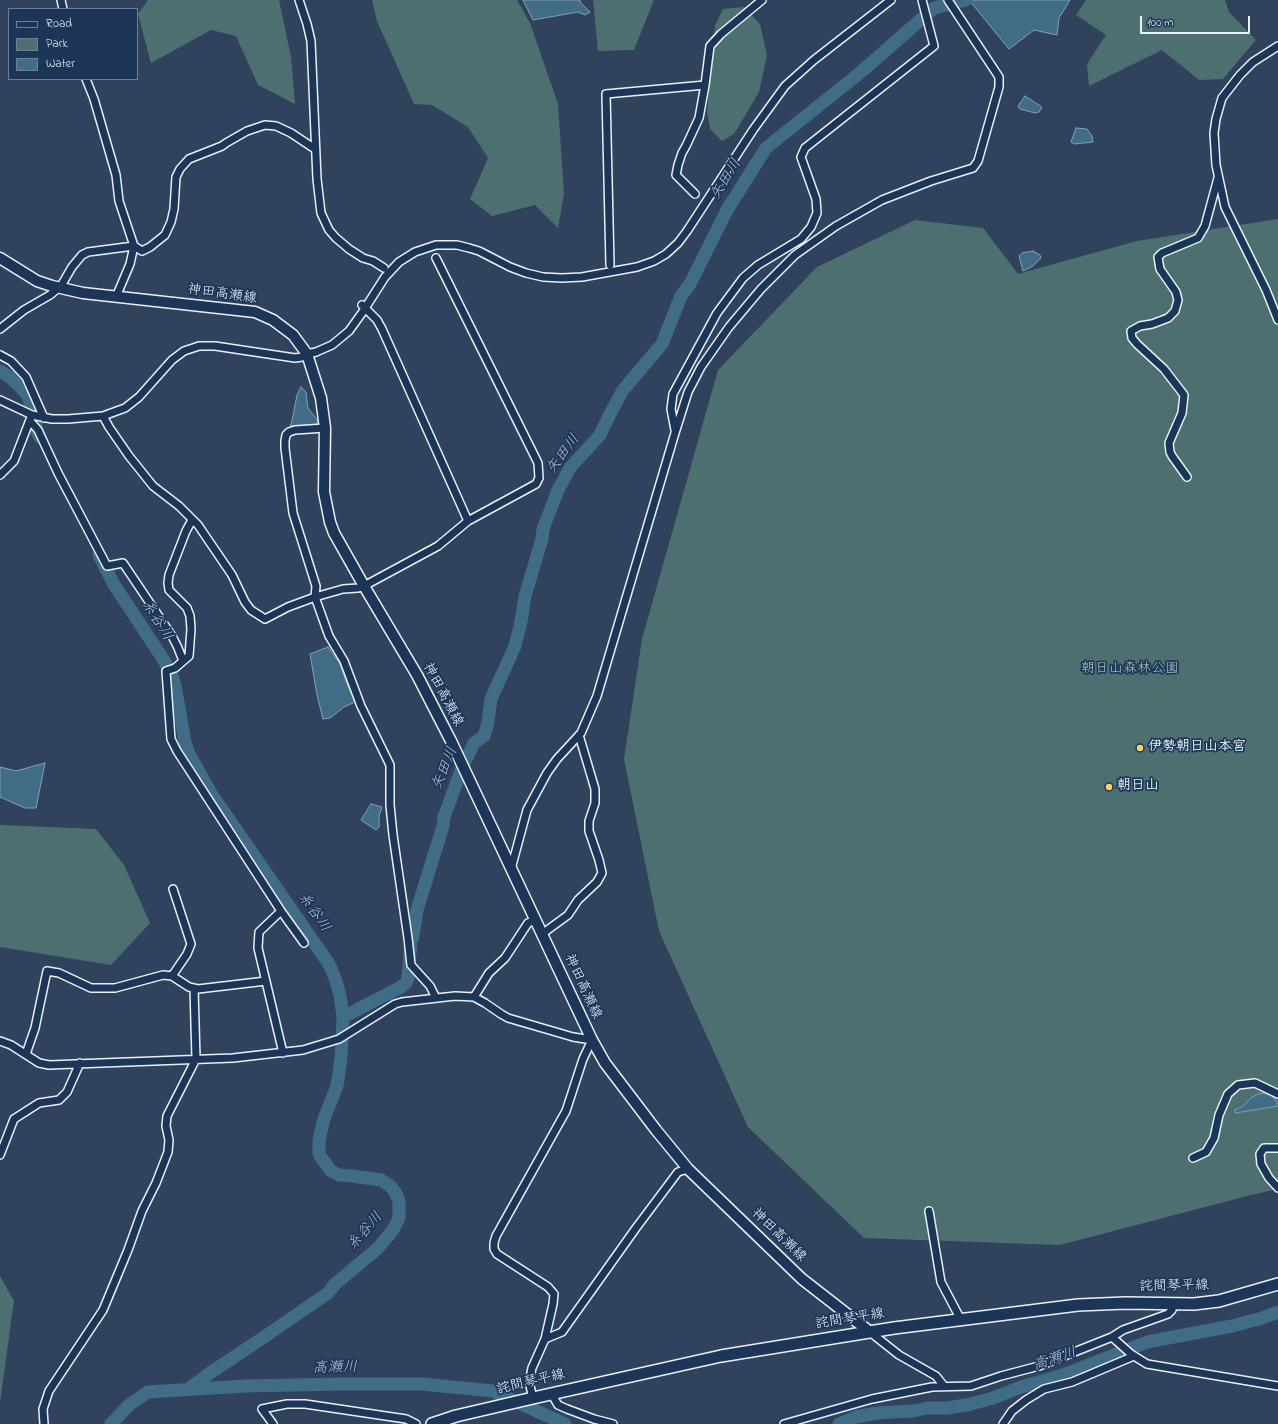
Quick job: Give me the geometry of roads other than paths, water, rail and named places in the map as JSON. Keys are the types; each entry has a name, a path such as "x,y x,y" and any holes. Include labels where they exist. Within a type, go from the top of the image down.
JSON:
{"main road":[{"name":"神田高瀬線","path":"0,258 37,280 58,288 83,293 255,312 273,320 293,335 307,354 321,398 325,428 324,492 330,522 334,533 417,675 451,741 592,1040 605,1063 656,1130 688,1168 802,1279 870,1332"},
{"name":"詫間琴平線","path":"432,1424 456,1416 550,1393 722,1356 870,1332 1078,1305 1105,1303 1194,1304 1219,1301 1278,1284"}],"street":[{"path":"299,0 311,41 315,149 317,179 322,213 329,230 336,238 363,258 374,261 384,268"},
{"path":"695,194 676,175 682,153 699,118 710,46 721,34 762,0"},
{"path":"31,418 68,419 103,416 125,408 139,397 172,360 184,351 199,346 220,346 284,357 302,357 325,349 348,331 385,277 399,262 415,252 436,245 457,245 469,248 479,251 510,267 543,277 582,277 632,268 654,261 666,254 688,231 753,130 785,86 814,60 891,0"},
{"path":"675,433 671,409 673,394 716,313 743,278 758,265 802,239 811,227 816,213 816,199 802,157 805,148 934,46 922,0"},
{"path":"511,870 528,810 547,773 557,759 579,735 598,696 675,433 688,392 701,367 738,316 771,277 795,254 836,226 882,200 931,181 972,168 978,161 999,87 999,77 948,0"},
{"path":"1278,46 1253,62 1240,75 1222,98 1214,133 1216,165 1225,207 1266,290 1278,320"},
{"path":"86,80 94,99 116,175 119,201 134,246 130,264 116,297"},
{"path":"610,266 606,94 705,85"},
{"path":"0,329 24,310 50,295 58,288 82,255 88,252 134,246 142,251 150,247 165,235 171,222 174,209 176,176 189,159 222,146 247,131 265,125 276,126 291,133 315,149"},
{"path":"1187,477 1172,456 1169,444 1182,413 1184,395 1164,370 1132,338 1131,331 1140,326 1152,324 1168,318 1175,311 1178,300 1176,292 1160,269 1158,257 1162,253 1198,238 1205,226 1218,178"},
{"path":"103,416 129,456 153,486 179,506 192,520 225,564 245,602 258,616 265,619 288,607 315,597 343,589 364,586 438,546 468,521 536,484 539,478 538,463 436,258"},
{"path":"364,306 382,328 468,521"},
{"path":"0,355 10,361 26,377 44,418"},
{"path":"0,400 31,418 107,566 123,563 172,636 182,661"},
{"path":"0,475 14,461 31,418"},
{"path":"325,428 295,430 286,435 284,448 293,513 316,586 315,597 329,636 344,661 361,706 390,765 390,805 393,835 411,966 430,986 436,998"},
{"path":"192,520 186,531 169,575 168,583 169,590 187,608 190,616 191,629 189,656 175,668 166,671 171,739 281,911 304,944"},
{"path":"542,934 568,915 578,900 597,882 602,873 589,831 589,821 595,803 595,789 579,735"},
{"path":"172,889 191,944 187,954 172,976"},
{"path":"281,911 259,932 258,948 283,1053"},
{"path":"474,997 489,973 505,958 528,923 535,920"},
{"path":"26,1054 35,1028 47,971 59,973 91,988 116,988 163,975 172,976 189,987 198,989 266,981"},
{"path":"44,1424 43,1409 49,1391 103,1310 128,1250 142,1211 156,1183 168,1152 169,1140 166,1126 167,1116 196,1059 194,988"},
{"path":"0,1040 11,1045 39,1063 49,1065 232,1058 303,1050 335,1041 395,1004 455,996 474,997 486,1003 500,1014 508,1018 573,1037 592,1040 583,1059 566,1111 499,1230 494,1243 494,1249 497,1254 552,1290 554,1299 545,1339 532,1368 530,1378 532,1398"},
{"path":"0,1155 14,1119 39,1103 59,1100 67,1092 80,1063"},
{"path":"1193,1158 1206,1152 1214,1138 1219,1115 1228,1094 1238,1085 1255,1083 1278,1094"},
{"path":"1278,1148 1264,1148 1260,1154 1261,1164 1269,1178 1278,1188"},
{"path":"545,1339 562,1332 678,1172 688,1168"},
{"path":"929,1211 941,1282 961,1320"},
{"path":"784,1424 872,1399 916,1389 944,1386 971,1386 1039,1366 1112,1337 1123,1330 1168,1314 1172,1310 1173,1304"},
{"path":"870,1332 899,1355 936,1376 944,1386"},
{"path":"1112,1337 1133,1355 1147,1364 1278,1386"},
{"path":"1002,1424 1012,1411 1044,1389 1072,1382 1133,1355"},
{"path":"550,1393 558,1405 594,1419 613,1424"},
{"path":"273,1424 262,1409 287,1404 305,1404 406,1419 416,1424"}],"water":[{"path":"523,0 580,0 580,2 590,12 585,15 578,12 533,20"},
{"path":"969,0 1070,0 1059,18 1057,35 1034,30 1009,49"},
{"path":"1025,96 1042,107 1039,112 1035,113 1020,109 1018,106"},
{"path":"1076,128 1087,129 1092,136 1093,142 1074,144 1071,142"},
{"path":"1033,251 1040,255 1041,258 1033,266 1023,271 1019,256 1022,253"},
{"path":"301,387 306,392 308,408 319,422 313,426 290,426 297,395"},
{"path":"328,647 340,664 355,702 344,707 330,718 323,719 310,654"},
{"path":"45,763 36,808 25,808 0,797 0,767 16,771"},
{"path":"371,804 382,807 379,816 379,827 376,830 361,820"},
{"path":"1265,1093 1272,1096 1278,1106 1235,1113 1235,1110 1243,1106 1251,1098 1258,1094"}],"waterway":[{"name":"矢田川","path":"343,1017 406,983 408,978 411,941 417,910 443,826 444,817 462,768 474,743 484,736 488,722 491,699 515,646 525,596 542,539 543,529 558,490 570,468 600,435 623,390 662,344 681,296 690,284 727,210 766,148 861,72 934,8 966,0"},
{"name":"糸谷川","path":"0,371 11,378 28,395 37,431 40,437"},
{"name":"糸谷川","path":"99,555 113,583 165,662 172,676 175,685 185,742 189,754 212,795 329,964 335,978 340,995 343,1017 341,1059 337,1086 324,1119 319,1140 320,1156 331,1171 339,1175 381,1180 390,1186 395,1192 399,1201 399,1218 393,1230 377,1249 335,1284 328,1293 190,1388"},
{"name":"高瀬川","path":"839,1424 856,1417 877,1413 913,1411 928,1408 948,1408 971,1404 1063,1375 1147,1342 1232,1326 1278,1312"},
{"name":"高瀬川","path":"111,1424 129,1405 148,1392 246,1386 341,1384 422,1384 493,1391 565,1424"}],"place":[{"name":"伊勢朝日山本宮","path":"1140,748"},
{"name":"朝日山","path":"1109,787"}],"park label":[{"name":"朝日山森林公園","path":"1130,670"}]}
